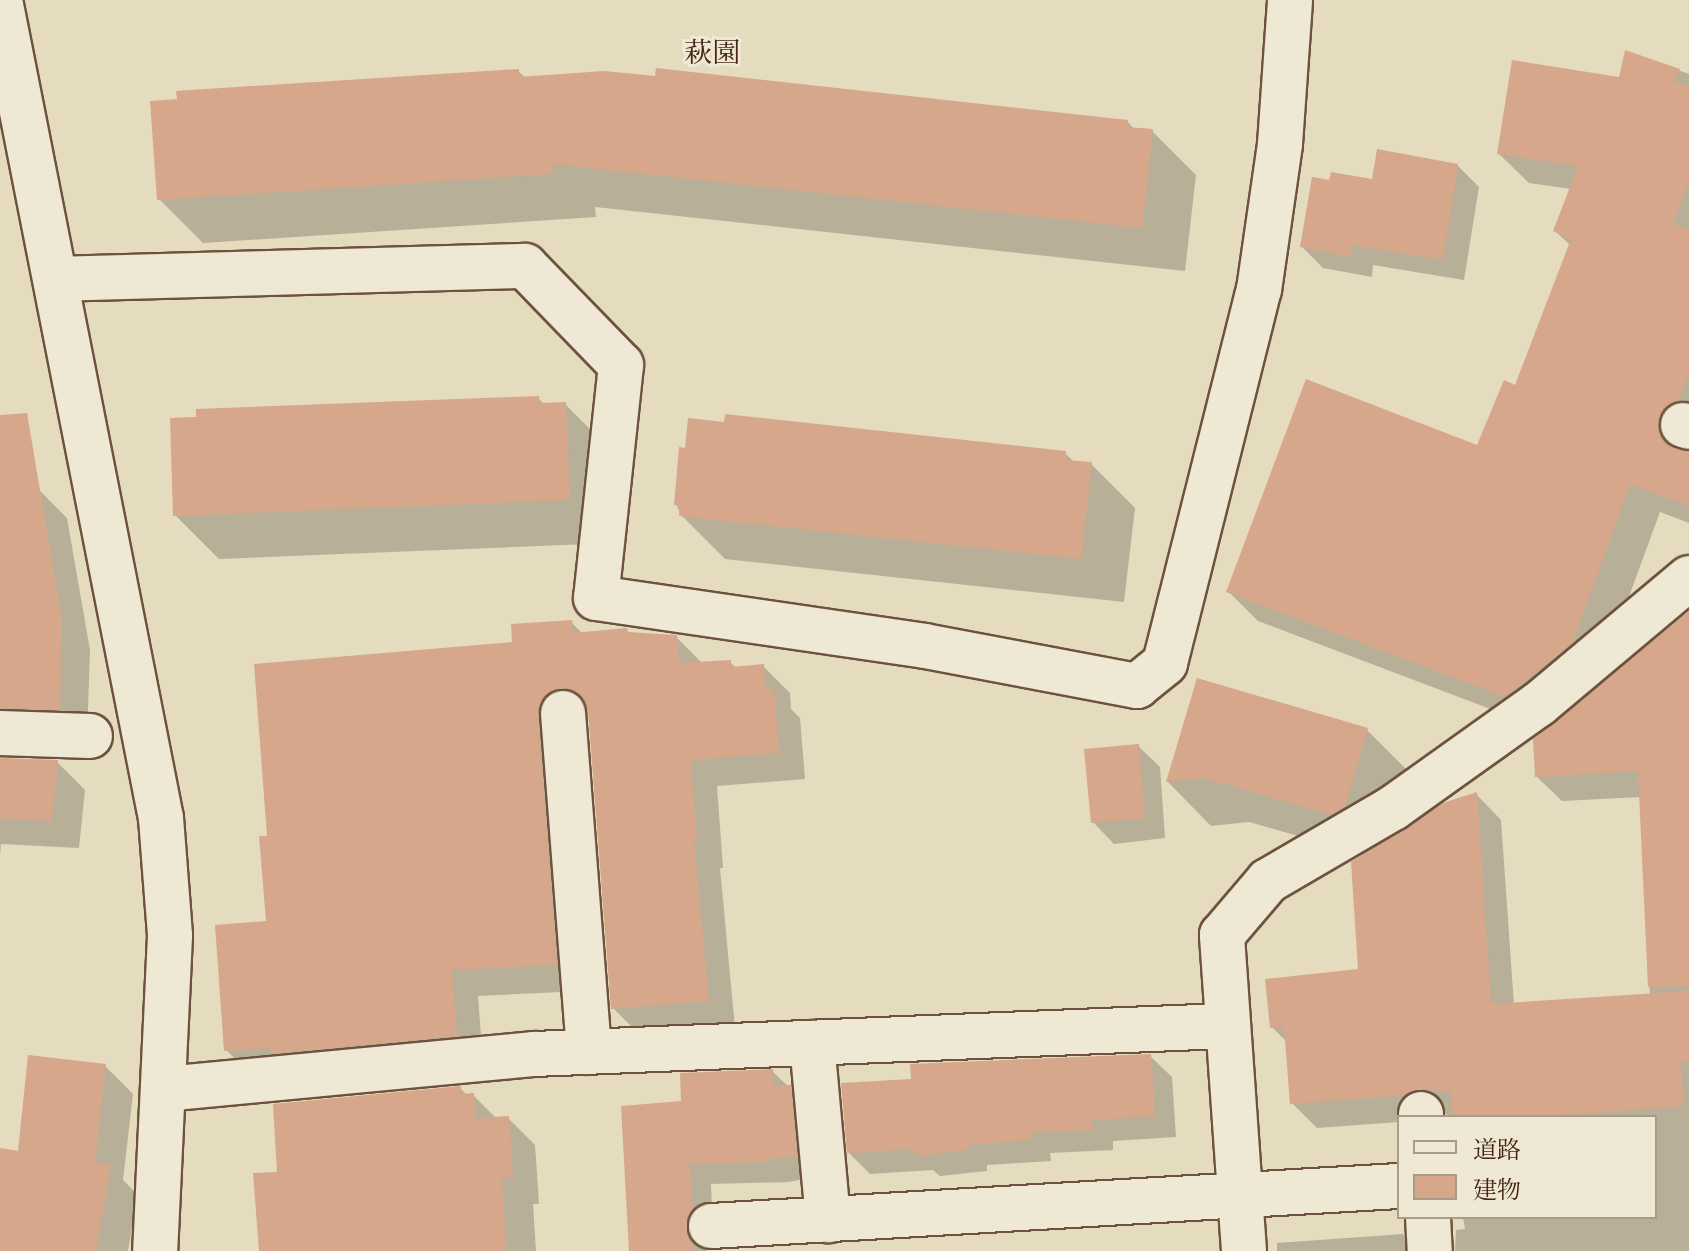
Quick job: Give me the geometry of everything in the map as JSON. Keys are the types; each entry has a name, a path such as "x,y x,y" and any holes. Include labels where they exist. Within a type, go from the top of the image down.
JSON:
{"street":[{"path":"0,0 58,279 161,818 170,936 155,1251"},
{"path":"58,279 525,266 621,365 596,598 925,646 1137,686 1165,663 1259,290 1280,144 1290,0"},
{"path":"1244,1251 1222,935 1268,881 1393,808 1527,713 1689,578"},
{"path":"563,713 589,1052"},
{"path":"0,733 90,736"},
{"path":"164,1089 534,1054 1226,1026"},
{"path":"812,1043 828,1220"},
{"path":"711,1226 1397,1186"},
{"path":"1428,1219 1430,1251"}],"building":[{"path":"1625,50 1680,69 1675,82 1689,87 1689,181 1673,224 1689,230 1689,373 1679,400 1667,406 1660,416 1658,429 1665,442 1689,451 1689,506 1630,484 1572,644 1505,697 1226,592 1306,379 1477,445 1504,380 1515,385 1571,239 1553,231 1578,166 1497,154 1512,60 1619,77"},
{"path":"656,68 1128,120 1127,127 1153,129 1142,228 552,164 553,174 157,200 150,101 177,99 176,91 519,69 519,77 604,71 655,76"},
{"path":"1377,149 1458,164 1443,260 1352,245 1351,257 1300,247 1312,177 1329,180 1331,172 1372,179"},
{"path":"539,396 540,403 566,402 570,500 173,516 170,418 196,417 196,409"},
{"path":"27,413 62,621 60,710 0,708 0,415"},
{"path":"725,414 1066,451 1065,460 1092,462 1081,559 679,516 680,505 674,505 679,447 685,448 688,418 724,422"},
{"path":"1689,611 1689,986 1648,987 1638,771 1535,777 1533,739"},
{"path":"572,620 573,633 627,628 628,632 677,635 679,663 731,660 731,667 764,664 766,690 774,689 779,753 691,760 697,842 694,842 709,1001 611,1009 588,711 584,700 574,691 560,688 550,692 541,702 538,715 557,965 452,970 457,1036 270,1054 270,1048 224,1051 215,925 266,921 259,836 267,836 254,664 512,642 511,624"},
{"path":"1197,678 1368,728 1345,807 1331,815 1204,778 1166,782"},
{"path":"1139,744 1145,818 1091,823 1084,749"},
{"path":"0,758 58,760 52,821 0,818"},
{"path":"1477,792 1491,1004 1689,991 1689,1061 1681,1062 1684,1106 1565,1115 1453,1115 1451,1092 1422,1089 1406,1095 1290,1104 1284,1027 1270,1028 1265,979 1358,969 1351,862 1443,803"},
{"path":"1151,1054 1155,1116 1092,1120 1093,1130 1030,1133 1031,1140 967,1145 967,1150 916,1156 916,1149 847,1153 841,1083 911,1079 910,1064"},
{"path":"28,1055 106,1064 95,1162 111,1165 96,1251 0,1251 0,1148 18,1151"},
{"path":"773,1069 774,1086 791,1085 797,1157 768,1159 768,1162 690,1164 693,1210 686,1228 695,1251 629,1251 621,1106 681,1101 680,1073"},
{"path":"461,1086 461,1094 474,1093 476,1118 509,1116 513,1177 502,1178 506,1251 259,1251 253,1173 277,1172 273,1104"}],"district":[{"name":"萩園","path":"712,52"}]}
